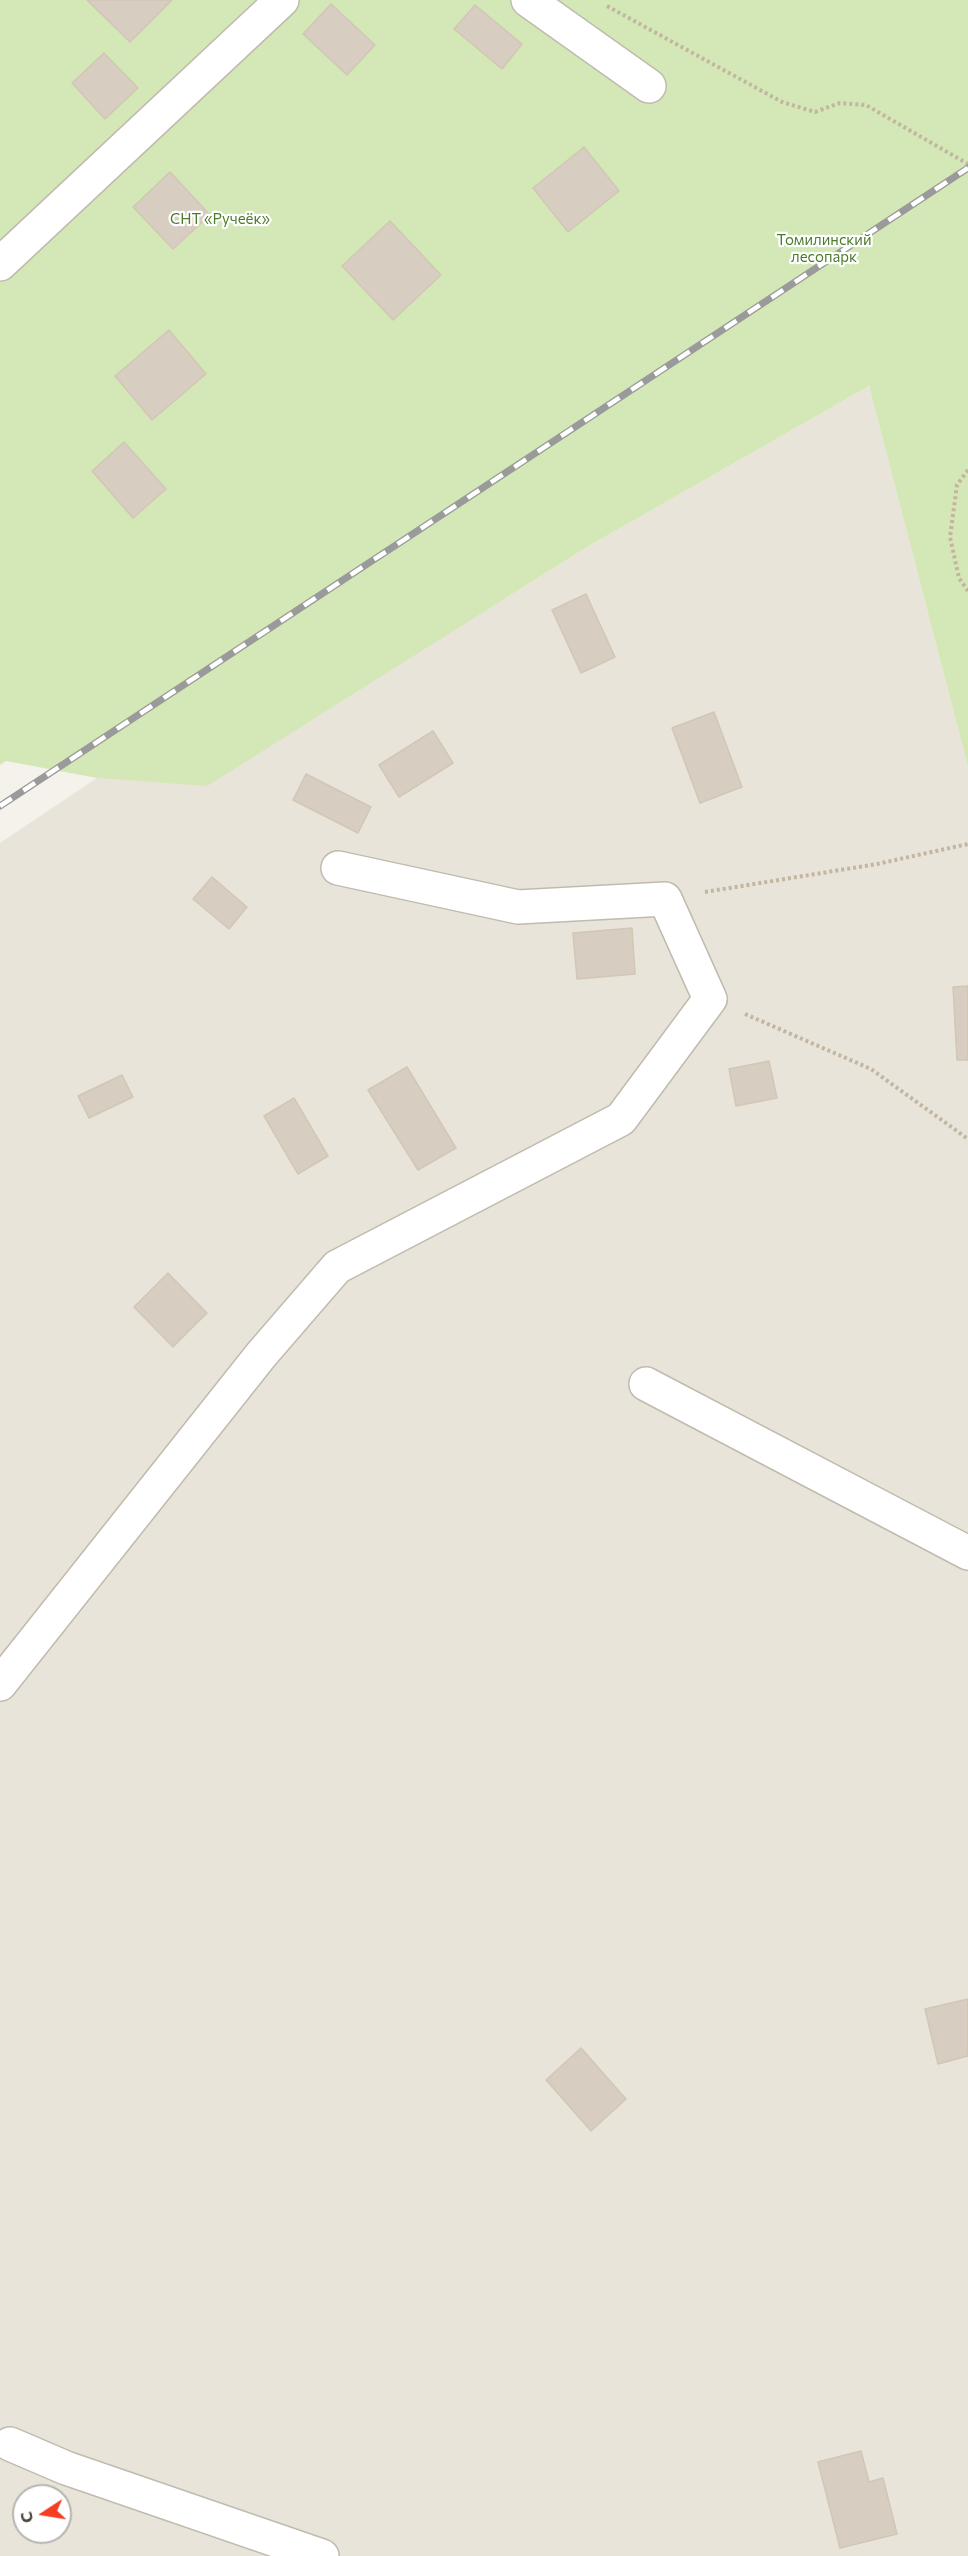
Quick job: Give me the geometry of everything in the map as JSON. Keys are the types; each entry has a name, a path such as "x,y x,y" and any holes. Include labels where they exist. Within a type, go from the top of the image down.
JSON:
{"street":[{"path":"0,264 282,0"},
{"path":"528,0 649,86"},
{"path":"0,1684 261,1355 337,1267 621,1119 710,999 665,898 518,907 338,868"},
{"path":"646,1384 968,1553"},
{"path":"3,2447 322,2556"}],"path":[{"path":"607,6 782,102 815,112 840,103 866,105 968,164"},
{"path":"968,470 957,485 950,537 959,578 968,591"},
{"path":"665,898 876,864 968,844"},
{"path":"710,999 871,1069 968,1139"}],"shaded area":[{"path":"869,386 968,767 968,2556 0,2556 0,843 97,778 207,785 587,547"}],"green space":[{"path":"0,0 968,0 968,767 869,386 587,547 207,786 97,778 6,761 0,765"}],"building":[{"path":"87,0 172,0 130,42"},
{"path":"331,4 375,45 347,75 303,34"},
{"path":"475,5 522,44 502,69 454,29"},
{"path":"104,53 138,88 105,119 72,83"},
{"path":"584,147 619,191 568,232 533,188"},
{"path":"170,172 210,215 173,249 133,207"},
{"path":"390,221 441,275 393,320 342,266"},
{"path":"169,330 206,374 152,420 115,376"},
{"path":"124,442 166,489 133,518 92,471"},
{"path":"586,594 615,657 581,673 552,610"},
{"path":"714,712 742,787 700,803 672,728"},
{"path":"433,731 453,763 399,797 379,765"},
{"path":"306,774 371,807 358,833 293,800"},
{"path":"212,877 247,907 229,929 193,899"},
{"path":"632,928 635,974 577,979 573,933"},
{"path":"968,986 968,1060 957,1060 953,987"},
{"path":"769,1061 777,1098 736,1106 729,1069"},
{"path":"407,1067 456,1148 418,1170 368,1090"},
{"path":"122,1075 133,1097 89,1118 78,1096"},
{"path":"294,1098 328,1156 298,1174 264,1116"},
{"path":"168,1273 207,1313 173,1347 134,1307"},
{"path":"968,1999 968,2056 938,2064 925,2009"},
{"path":"581,2048 626,2099 591,2131 546,2080"},
{"path":"861,2451 869,2482 883,2478 897,2534 840,2548 818,2462"}],"railway":[{"path":"0,806 968,168"}],"park label":[{"name":"СНТ «Ручеёк»","path":"220,219"},
{"name":"Томилинский лесопарк","path":"824,248"}]}
